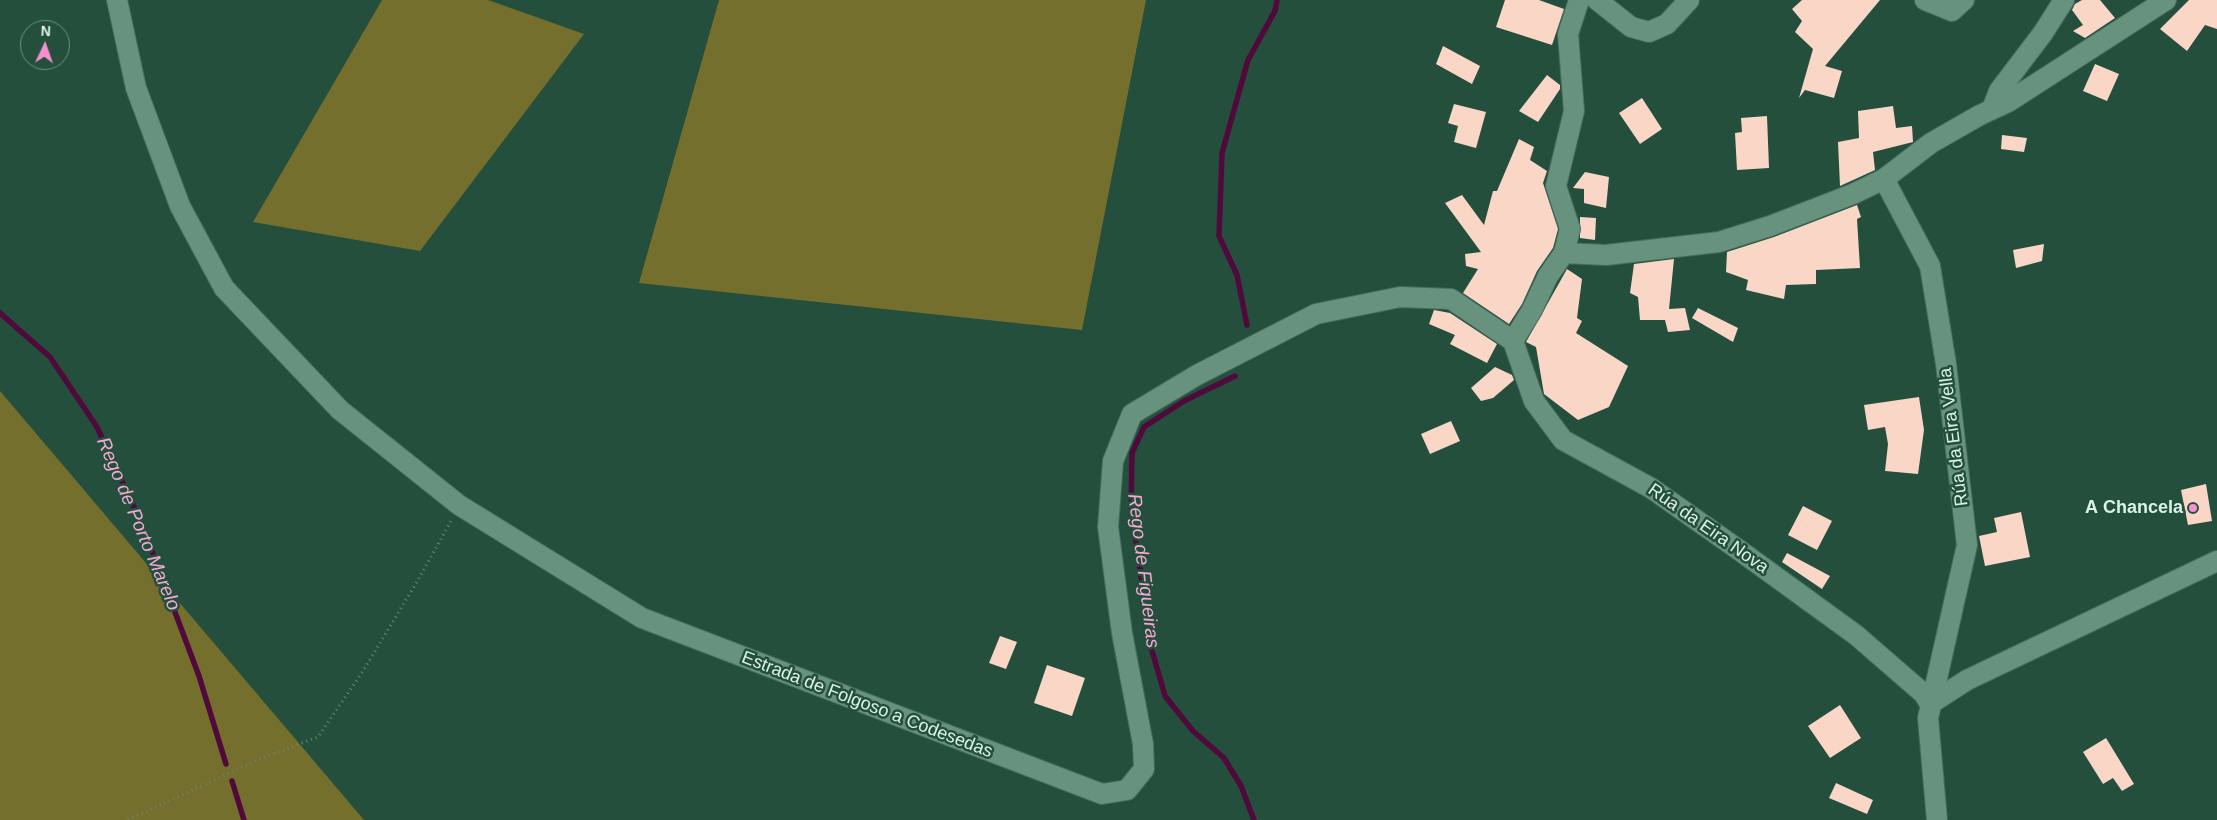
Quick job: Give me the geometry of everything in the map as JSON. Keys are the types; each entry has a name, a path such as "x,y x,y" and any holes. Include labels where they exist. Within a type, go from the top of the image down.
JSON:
{"street":[{"name":"Estrada de Folgoso a Codesedas","path":"117,0 136,88 180,206 224,288 340,410 459,505 642,618 1102,794 1127,790 1144,769 1143,744 1122,633 1108,526 1113,460 1132,414 1197,375 1316,314 1400,297 1452,299 1513,341"},
{"path":"1513,341 1532,310 1548,276 1564,253 1570,229 1556,186 1574,112 1568,34 1581,1 1630,27 1649,32 1667,24 1689,0"},
{"path":"1925,0 1952,11 1964,0"},
{"path":"1992,109 1999,91 2043,33 2064,0"},
{"path":"1564,253 1606,255 1719,242 1770,226 1852,194 1884,178 1931,143 2008,102 2166,0"},
{"name":"Rúa da Eira Vella","path":"1884,178 1930,266 1946,364 1967,545 1928,718 1937,820"},
{"name":"Rúa da Eira Nova","path":"1513,341 1534,401 1563,440 1651,488 1738,550 1856,635 1924,694 1930,704"},
{"path":"1930,704 1967,680 2217,561"}],"path":[{"path":"128,820 262,758 318,737 363,671 418,580 459,505"}],"shaded area":[{"path":"382,0 488,0 584,34 420,251 253,222"},
{"path":"719,0 1146,0 1082,330 639,283"},
{"path":"0,391 364,820 0,820"}],"building":[{"path":"1505,0 1539,0 1564,9 1552,45 1496,27"},
{"path":"1802,0 1880,0 1825,66 1842,71 1834,98 1805,90 1799,98 1813,49 1795,32 1802,21 1792,9"},
{"path":"2082,0 2100,0 2115,18 2085,38 2073,31 2083,25 2072,10 2075,4"},
{"path":"2189,0 2217,0 2217,29 2205,25 2187,51 2160,29"},
{"path":"1443,46 1480,66 1472,84 1436,64"},
{"path":"2095,64 2119,74 2107,101 2083,91"},
{"path":"1547,75 1560,85 1560,89 1538,122 1519,111"},
{"path":"1642,98 1662,129 1640,144 1619,113"},
{"path":"1454,104 1486,112 1476,148 1454,142 1458,126 1448,123"},
{"path":"1893,106 1896,128 1912,126 1913,142 1873,152 1875,170 1840,186 1838,142 1859,138 1858,111"},
{"path":"1767,116 1769,168 1737,170 1735,133 1742,132 1741,118"},
{"path":"2002,135 2027,138 2024,152 2001,149"},
{"path":"1519,139 1534,147 1530,160 1547,171 1543,183 1558,229 1553,248 1537,271 1522,304 1509,324 1463,293 1478,269 1466,266 1465,254 1481,252 1445,203 1462,195 1484,225 1493,191 1497,191"},
{"path":"1585,172 1609,177 1606,208 1584,203 1584,189 1573,188"},
{"path":"1857,205 1861,217 1857,219 1860,268 1816,270 1816,284 1786,285 1784,299 1746,290 1748,280 1726,272 1727,252 1774,237"},
{"path":"1580,217 1596,218 1595,240 1580,238"},
{"path":"2044,244 2042,261 2016,268 2013,250"},
{"path":"1674,259 1669,309 1685,308 1690,330 1668,332 1665,320 1640,320 1638,297 1630,293 1634,264"},
{"path":"1567,269 1582,279 1577,318 1582,321 1576,333 1628,366 1609,407 1578,420 1544,394 1536,347 1526,342"},
{"path":"1698,308 1738,328 1733,342 1692,318"},
{"path":"1434,310 1450,313 1497,344 1487,363 1450,344 1455,335 1429,324"},
{"path":"1495,367 1512,375 1514,380 1493,398 1481,401 1471,388"},
{"path":"1919,397 1924,430 1918,474 1885,471 1888,444 1885,427 1868,430 1864,405"},
{"path":"1451,421 1460,441 1430,454 1421,434"},
{"path":"2206,484 2212,521 2188,525 2181,490"},
{"path":"1803,506 1832,521 1817,550 1788,535"},
{"path":"2021,512 2030,557 1985,566 1979,536 1997,532 1994,518"},
{"path":"1787,553 1830,576 1822,589 1782,562"},
{"path":"1000,636 1017,642 1006,669 989,663"},
{"path":"1047,665 1085,678 1072,716 1034,703"},
{"path":"1840,705 1861,738 1830,758 1808,726"},
{"path":"2106,738 2134,784 2122,791 2113,778 2103,784 2083,752"},
{"path":"1836,783 1873,800 1867,814 1829,798"}],"waterway":[{"name":"Rego de Figueiras","path":"1247,325 1237,275 1219,236 1222,153 1248,60 1275,11 1277,0"},
{"name":"Rego de Porto Marelo","path":"0,313 50,357 97,427 143,527 199,676 226,764"},
{"name":"Rego de Figueiras","path":"1235,376 1184,401 1144,427 1132,453 1131,514 1139,558 1147,633 1165,696 1193,731 1224,758 1241,786 1254,820"},
{"name":"Rego de Porto Marelo","path":"232,781 244,820"}],"place":[{"name":"A Chancela","path":"2193,508"}]}
